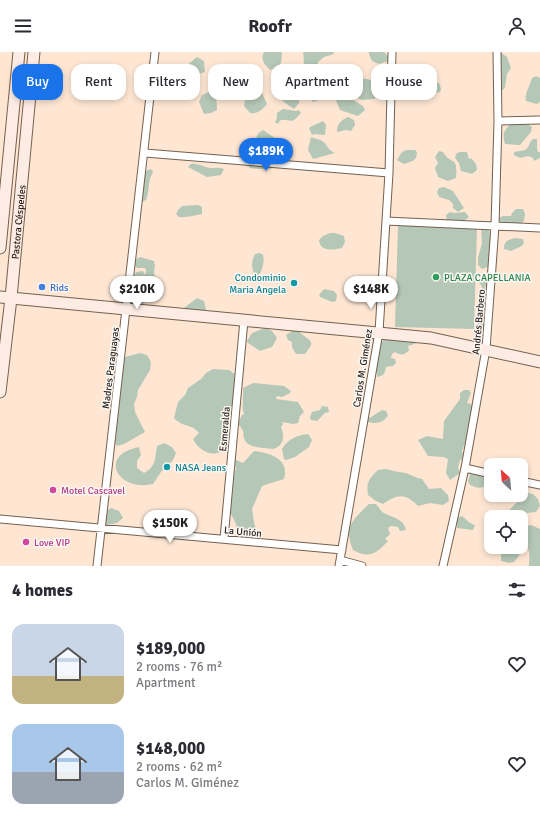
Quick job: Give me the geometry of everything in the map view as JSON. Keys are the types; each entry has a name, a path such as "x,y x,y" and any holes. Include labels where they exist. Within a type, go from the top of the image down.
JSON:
{"main road":[{"name":"Pastora Céspedes","path":"0,248 19,52"},
{"name":"Pastora Céspedes","path":"0,392 11,298 34,52"},
{"path":"11,131 26,133"},
{"path":"0,297 432,338 540,362"}],"street":[{"name":"Madres Paraguayas","path":"97,566 145,153 155,52"},
{"name":"Carlos M. Giménez","path":"339,563 379,332 389,173 392,52"},
{"name":"Andrés Barbero","path":"443,566 465,468 486,349 495,226 498,121 497,52"},
{"path":"498,121 540,120"},
{"path":"145,153 389,173"},
{"path":"386,221 540,228"},
{"name":"Esmeralda","path":"224,539 244,320"},
{"path":"465,468 484,472"},
{"path":"528,482 540,485"},
{"name":"La Unión","path":"0,519 342,550"},
{"path":"339,563 362,566"}],"green space":[{"path":"264,52 282,52 281,62 280,64 271,64 270,70 263,60"},
{"path":"303,52 333,52 334,54 324,57 318,62 318,64 304,64"},
{"path":"369,52 384,52 391,60 379,64 372,61"},
{"path":"500,52 507,57 511,68 507,74 505,87 503,90 495,90 493,81 497,76"},
{"path":"197,57 204,61 205,72 200,74 200,64 188,64"},
{"path":"536,76 540,78 540,102 537,104 526,101 526,93 532,78"},
{"path":"363,78 371,80 371,99 363,100"},
{"path":"437,83 439,83 441,89 440,92 437,92"},
{"path":"208,92 208,100 216,100 217,110 204,114 199,102 202,95"},
{"path":"263,95 267,104 260,111 255,113 250,113 244,106 245,100 263,100"},
{"path":"282,100 299,100 299,103 294,109"},
{"path":"336,100 353,100 363,106 365,110 358,116 340,110"},
{"path":"283,109 299,110 301,113 292,121 281,120 277,124 275,122 277,113"},
{"path":"348,117 354,120 355,125 351,131 346,130 337,132 340,123 343,119"},
{"path":"323,121 326,125 325,135 312,135 309,128"},
{"path":"515,121 524,122 532,127 531,132 520,145 505,144 505,130"},
{"path":"263,130 275,138 281,145 276,150 279,158 278,164 268,169 250,168 247,163 246,149 255,141 259,133"},
{"path":"311,137 324,142 330,150 335,153 313,159 308,150"},
{"path":"533,139 537,139 537,149 538,152 540,152 540,158 534,161 533,158 528,156 520,158 514,155 514,152 526,149"},
{"path":"407,150 415,150 417,152 416,158 413,161 404,164 397,160 402,152"},
{"path":"439,151 443,152 455,163 456,178 448,181 438,177 435,168 438,163 435,157"},
{"path":"459,152 467,152 469,159 471,158 476,164 477,170 472,174 461,171 459,163 455,158 456,154"},
{"path":"191,164 197,164 208,168 224,169 221,175 207,177 188,167"},
{"path":"151,169 153,172 150,179 147,197 146,200 141,202 141,173"},
{"path":"444,187 453,191 464,208 458,212 453,208 453,204 449,200 439,197 437,192 439,188"},
{"path":"198,205 202,207 202,214 179,217 176,214 182,206"},
{"path":"516,209 523,209 525,214 524,221 521,223 512,223 505,229 498,228 499,218 503,216 511,216"},
{"path":"450,212 465,212 469,217 462,221 447,221 446,215"},
{"name":"PLAZA CAPELLANIA","path":"398,225 477,227 474,329 395,327"},
{"path":"481,228 489,230 492,245 488,267 482,269 478,265 478,258 482,243"},
{"path":"330,233 344,236 345,242 342,248 331,250 322,247 319,240 323,236"},
{"path":"515,238 523,239 524,243 522,246 511,251 504,249 507,241"},
{"path":"260,253 263,255 264,260 262,269 258,276 255,275 252,262 255,254"},
{"path":"140,257 154,261 155,278 148,280 145,279 144,275 138,283 138,293 150,287 155,289 155,295 138,308 130,306 132,280 136,272 143,271 145,275 146,271 145,268 137,268 134,265 133,261"},
{"path":"486,279 487,283 485,287 487,299 483,330 481,334 477,329 482,287 479,282"},
{"path":"324,289 334,291 337,295 336,301 332,302 320,297 319,295"},
{"path":"197,298 204,301 206,309 203,315 189,314 184,308"},
{"path":"265,328 272,331 277,338 272,347 260,351 247,341 252,333"},
{"path":"296,329 311,342 311,346 305,354 296,354 292,347 292,342 288,340 286,335"},
{"path":"409,330 416,331 421,335 419,340 415,344 408,346 409,350 406,353 399,354 395,352 392,354 391,358 395,359 396,363 393,366 386,367 384,374 377,377 377,356 382,342 391,336"},
{"path":"140,353 147,355 151,362 150,370 138,390 134,404 135,412 145,432 124,444 117,446 112,439 116,423 121,358"},
{"path":"213,369 229,370 236,375 235,407 227,420 229,439 223,450 214,454 204,451 196,444 193,439 199,433 196,430 174,418 178,402 185,395 188,388"},
{"path":"253,383 284,386 291,391 290,393 282,397 277,396 276,399 298,402 304,412 300,416 298,423 293,424 282,422 283,424 281,427 283,440 277,448 256,447 248,444 238,423 244,414 243,388"},
{"path":"464,390 469,390 471,393 467,403 471,404 473,409 462,451 462,459 460,460 458,468 460,473 450,480 446,473 448,459 444,457 428,456 418,440 427,436 443,439 444,421 460,399 460,393"},
{"path":"322,406 328,407 329,412 325,413 317,421 311,420 310,417 312,412 320,410"},
{"path":"382,410 386,411 388,415 384,420 377,423 368,422 368,419"},
{"path":"308,434 312,440 309,447 295,457 286,460 284,459 282,449 287,443 296,437"},
{"path":"164,443 172,447 176,453 173,460 161,472 153,484 141,485 130,483 122,478 117,472 116,464 119,457 126,451 139,447 141,455 137,461 137,468 144,473 148,471 153,465 157,446"},
{"path":"254,451 266,453 277,458 284,466 285,472 284,479 262,486 252,509 257,530 252,540 240,537 237,534 236,524 230,512 229,486 236,469 234,459 243,463"},
{"path":"481,468 484,468 484,487 482,488 470,485 468,481 471,472"},
{"path":"386,469 406,473 422,479 429,489 441,488 448,495 449,501 443,505 430,503 418,506 409,499 401,496 393,498 383,504 376,501 368,495 367,487 370,478 378,470"},
{"path":"528,493 533,494 538,499 540,506 536,512 528,513 528,510 509,510 517,502 528,502"},
{"path":"369,504 376,504 383,513 401,521 406,530 400,531 398,527 391,526 388,528 390,534 385,539 388,541 376,552 368,555 353,550 350,542 349,529 354,519"},
{"path":"111,508 119,511 123,518 117,523 102,526 105,512"},
{"path":"462,516 470,523 475,525 473,530 457,528 456,520"},
{"path":"531,525 540,529 540,566 529,566 528,526"},
{"path":"501,554 520,554 514,562 509,563 501,561"}],"place":[{"name":"PLAZA CAPELLANIA","path":"436,277"},
{"name":"Condominio Maria Angela","path":"294,283"},
{"name":"Rids","path":"42,287"},
{"name":"NASA Jeans","path":"167,467"},
{"name":"Motel Cascavel","path":"53,490"},
{"name":"Love VIP","path":"26,542"}]}
